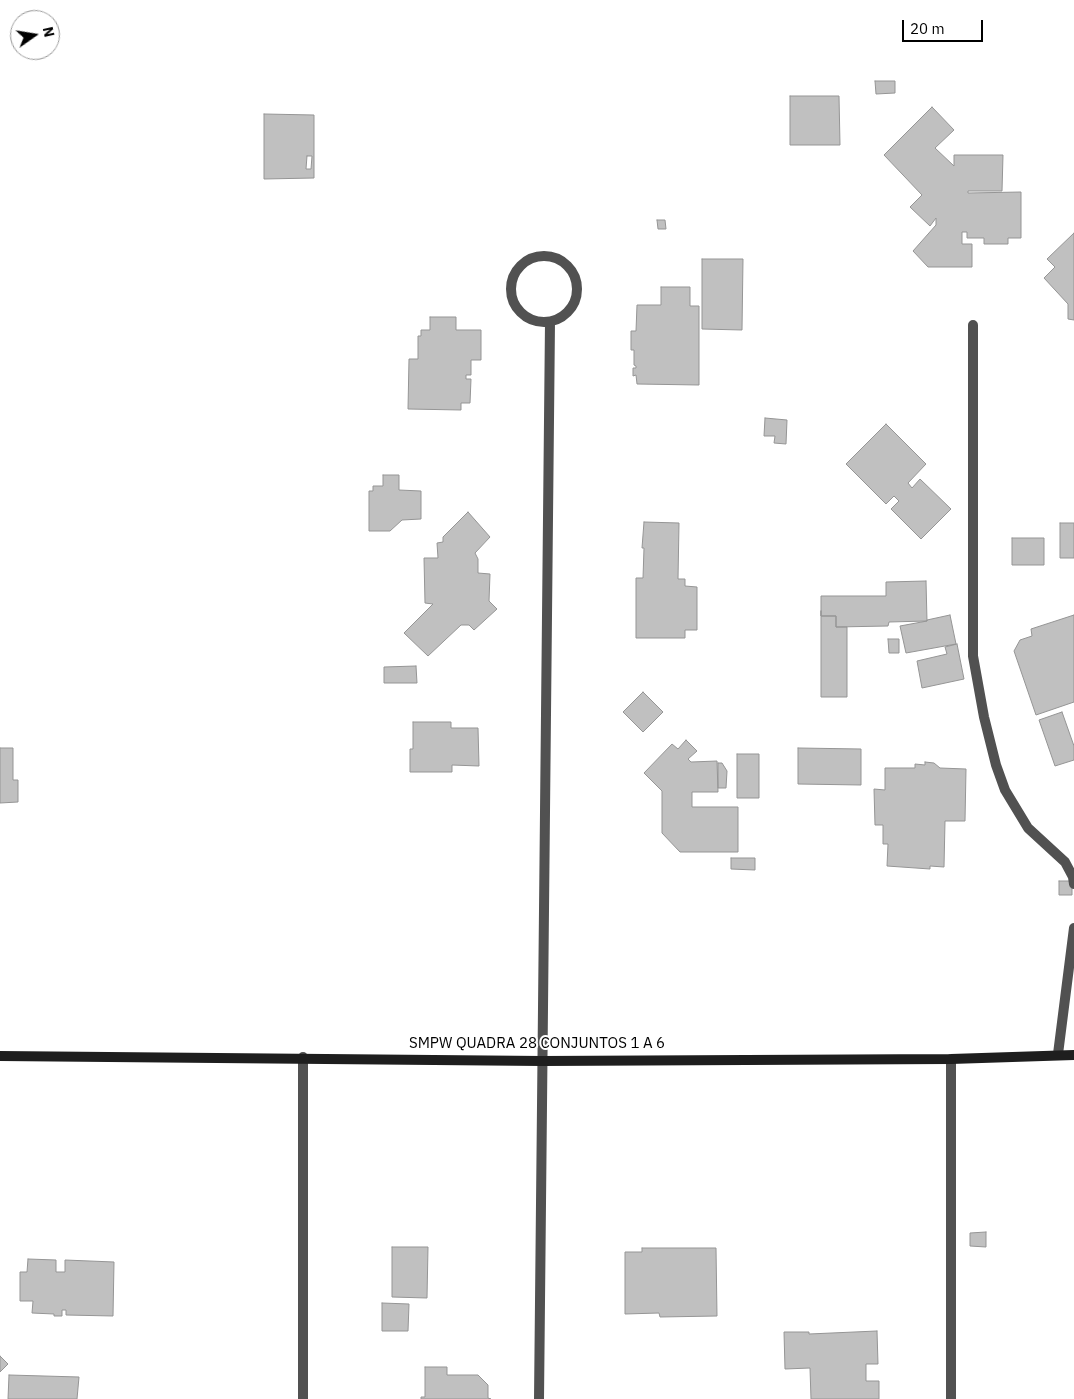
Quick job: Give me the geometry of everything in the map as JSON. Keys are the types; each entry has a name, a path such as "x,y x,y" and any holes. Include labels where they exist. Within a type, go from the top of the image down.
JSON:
{"street":[{"path":"537,256 549,256 560,259 575,276 576,300 570,310 561,318 550,322 539,322 528,318 518,311 511,296 512,278 518,268 526,260 537,256"},
{"path":"539,1399 550,322"},
{"path":"973,325 973,656 984,717 996,765 1005,790 1028,828 1065,862 1073,877 1074,884"},
{"path":"1058,1054 1074,928"},
{"name":"SMPW QUADRA 28 CONJUNTOS 1 A 6","path":"0,1056 303,1057 542,1061 951,1059 1058,1054 1074,1055"},
{"path":"303,1057 303,1399"},
{"path":"951,1059 951,1399"}],"building":[{"path":"875,81 895,81 895,93 876,94"},
{"path":"790,96 839,96 840,145 790,145"},
{"path":"932,107 954,130 935,148 954,166 954,155 1003,155 1002,191 968,191 968,193 1021,192 1021,238 1008,238 1008,244 984,244 984,238 967,238 967,232 962,232 962,244 972,244 972,267 928,267 913,251 936,225 936,218 930,226 910,207 922,195 884,155"},
{"path":"264,114 314,115 314,178 264,179","holes":["307,156 312,156 311,169 306,169"]},
{"path":"657,220 665,220 666,229 658,229"},
{"path":"1074,233 1074,320 1068,319 1068,304 1044,278 1055,267 1047,259"},
{"path":"702,259 743,259 742,330 702,329"},
{"path":"661,287 690,287 690,306 699,306 699,385 637,384 636,375 633,376 633,368 636,368 636,366 634,365 634,350 631,350 631,331 636,331 637,305 661,305"},
{"path":"430,317 456,317 456,330 481,330 481,360 471,360 471,375 466,375 466,379 471,379 470,403 461,403 461,410 408,409 409,359 418,359 418,336 421,336 421,330 430,330"},
{"path":"765,418 787,420 786,444 774,443 775,436 764,436"},
{"path":"886,424 926,464 908,483 912,488 920,479 951,509 921,539 891,509 899,501 894,496 886,504 846,464"},
{"path":"383,475 399,475 399,490 421,491 421,519 402,520 390,531 369,531 369,491 373,491 373,486 383,486"},
{"path":"468,512 490,537 475,553 478,559 478,573 490,574 489,601 497,609 474,630 469,625 461,625 428,656 404,633 433,604 425,603 424,558 438,558 437,543 443,542 443,537"},
{"path":"644,522 679,523 678,579 685,579 685,586 697,587 697,630 685,630 685,638 636,638 636,578 643,578 644,548 642,548"},
{"path":"1060,523 1074,523 1074,558 1060,558"},
{"path":"1012,538 1044,538 1044,565 1012,565"},
{"path":"926,581 927,621 889,622 888,626 836,627 836,616 821,616 821,596 886,596 886,582"},
{"path":"950,615 956,644 906,653 900,626"},
{"path":"1074,615 1074,702 1036,715 1014,651 1020,640 1032,636 1031,629"},
{"path":"821,616 836,616 836,627 847,627 847,697 821,697"},
{"path":"888,639 899,639 899,653 889,653"},
{"path":"957,644 964,679 922,688 917,661 947,654 945,647"},
{"path":"416,666 417,683 384,683 384,667"},
{"path":"643,692 663,712 643,732 623,712"},
{"path":"1062,712 1074,746 1074,760 1055,766 1039,720"},
{"path":"413,722 451,722 451,728 478,728 479,766 452,765 452,772 410,772 410,749 413,749"},
{"path":"686,740 697,751 688,759 691,762 717,761 718,792 692,792 692,807 738,807 738,852 680,852 662,833 662,791 644,773 672,744 678,749"},
{"path":"0,748 13,748 13,780 18,780 18,802 0,803"},
{"path":"798,748 861,749 861,785 798,784"},
{"path":"737,754 759,754 759,798 737,798"},
{"path":"925,762 934,763 940,768 966,769 965,821 945,821 944,867 930,866 930,869 887,866 888,844 883,844 883,825 875,825 874,789 885,790 885,768 915,768 915,764 925,765"},
{"path":"718,763 722,763 727,771 726,788 718,788"},
{"path":"731,858 755,858 755,870 731,869"},
{"path":"1059,881 1072,881 1072,895 1059,895"},
{"path":"986,1232 986,1247 970,1246 970,1233"},
{"path":"392,1247 428,1247 427,1298 392,1297"},
{"path":"642,1248 716,1248 717,1316 660,1317 659,1313 625,1314 625,1252 642,1252"},
{"path":"28,1259 56,1260 56,1272 65,1272 65,1260 114,1262 113,1316 66,1315 66,1310 62,1310 62,1316 32,1313 33,1301 20,1301 20,1272 27,1272"},
{"path":"382,1303 409,1304 408,1331 382,1331"},
{"path":"877,1331 878,1364 866,1364 866,1381 879,1381 879,1399 811,1399 810,1368 785,1369 784,1332 809,1332 809,1334"},
{"path":"0,1356 8,1364 0,1372"},
{"path":"425,1367 447,1367 447,1375 478,1375 488,1385 488,1398 491,1399 421,1399 421,1397 425,1397"},
{"path":"9,1375 79,1377 77,1399 8,1399"}]}
